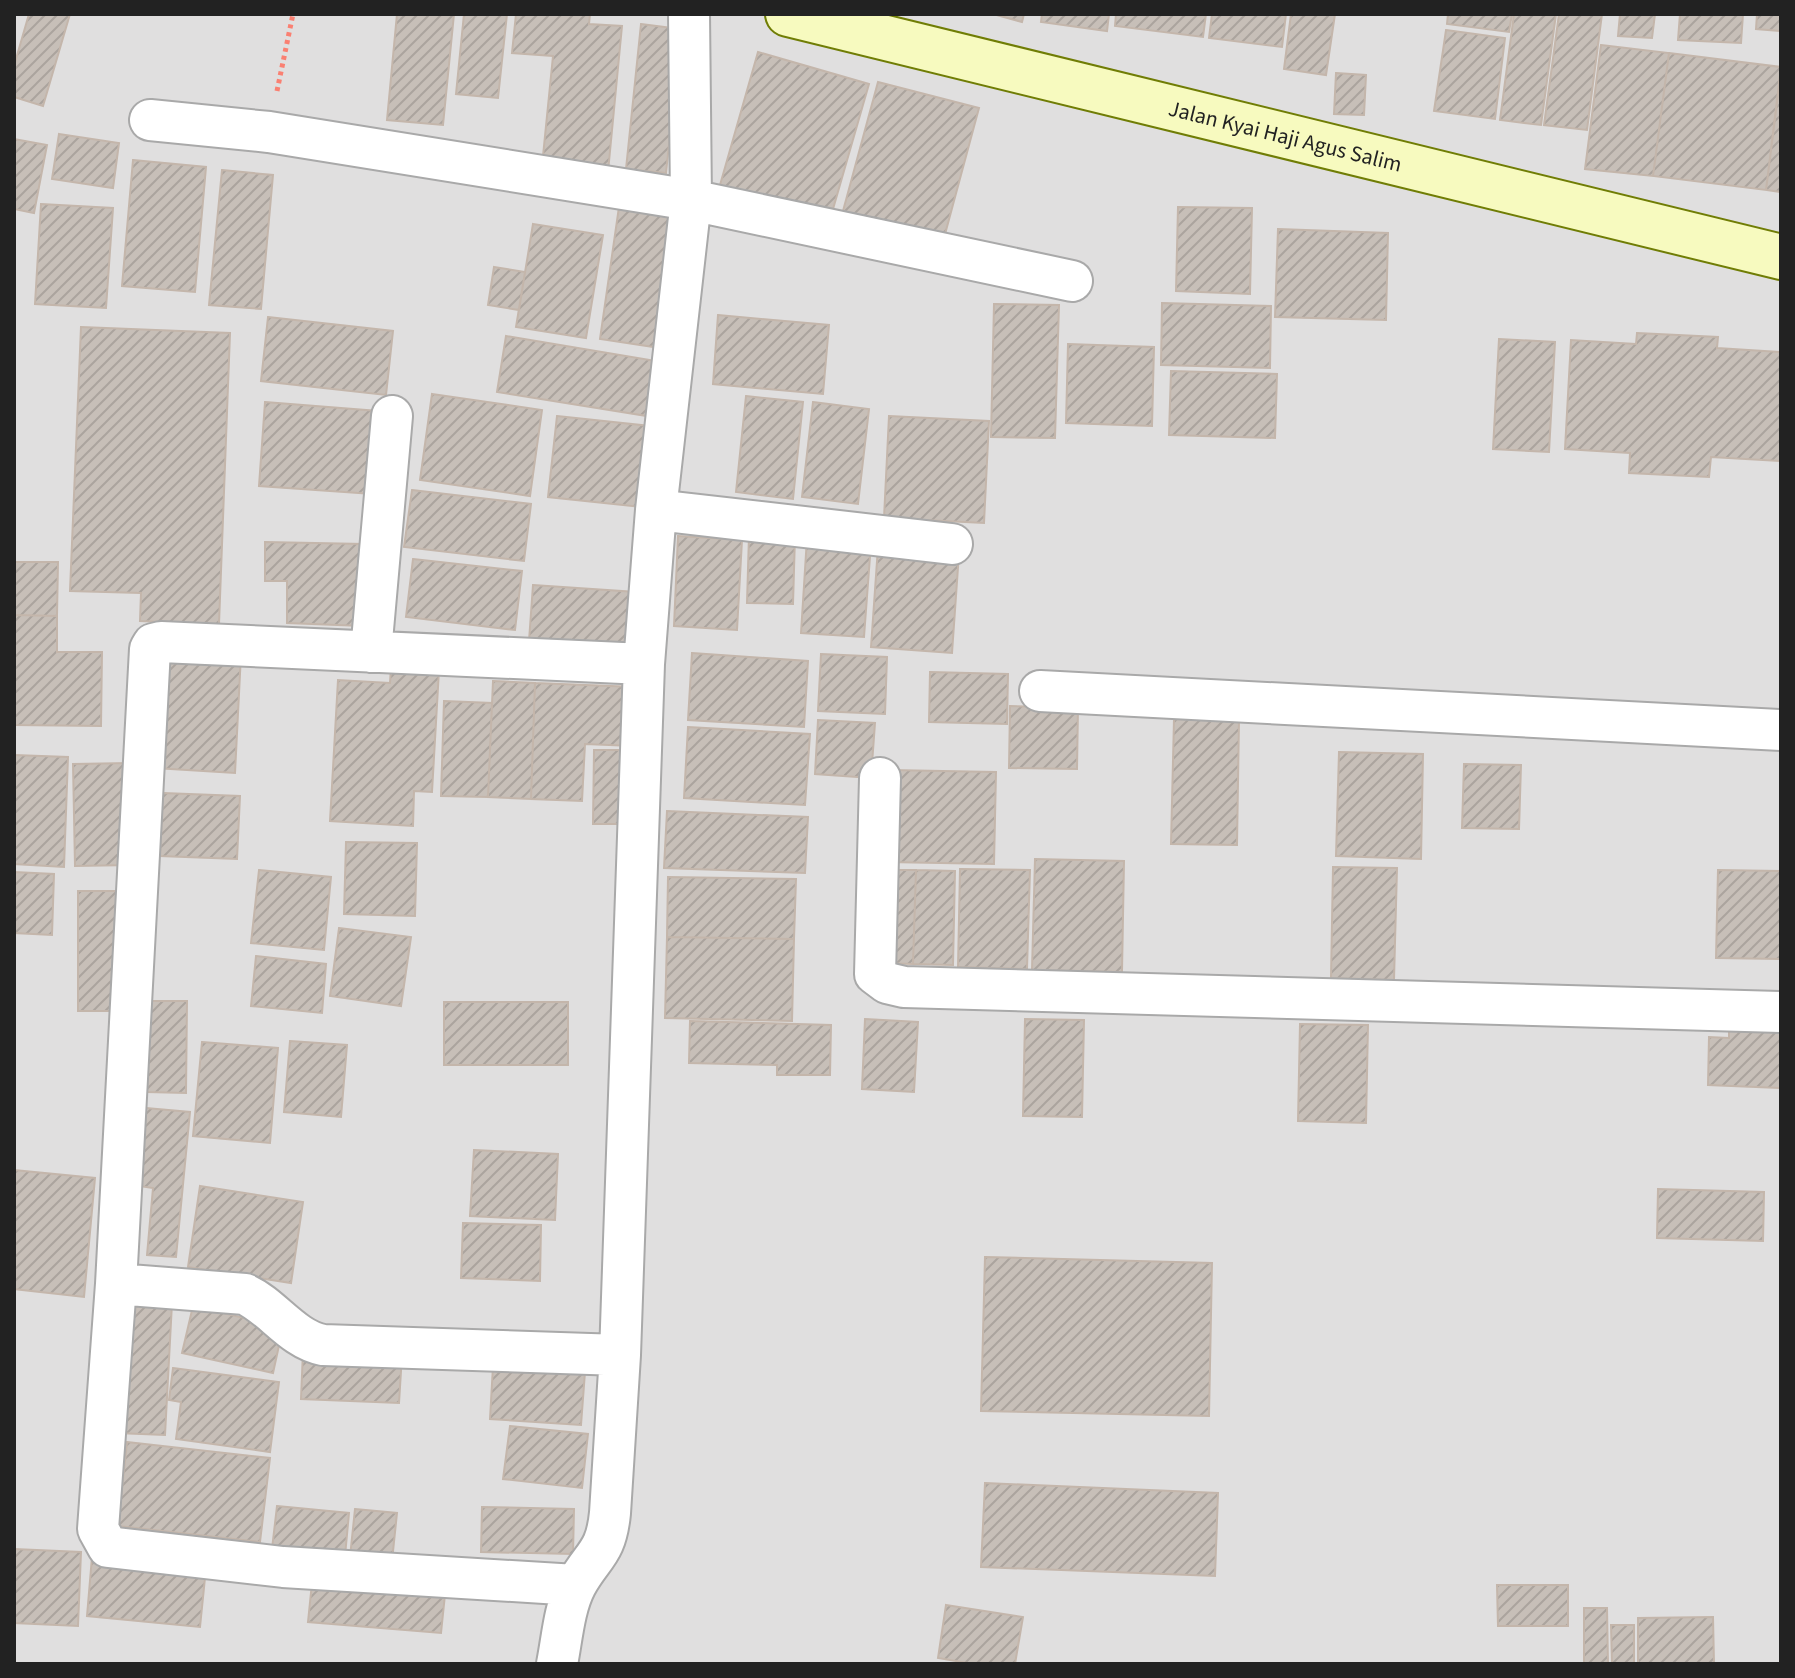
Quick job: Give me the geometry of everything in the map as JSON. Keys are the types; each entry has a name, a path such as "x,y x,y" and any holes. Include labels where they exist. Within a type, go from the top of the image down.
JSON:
{"main road":[{"name":"Jalan Kyai Haji Agus Salim","path":"788,14 1781,257"}],"street":[{"path":"557,1664 576,1585 602,1549 608,1532 620,1355 644,664 656,510 691,200 689,14"},
{"path":"150,120 269,132 691,200 1072,281"},
{"path":"371,652 392,416"},
{"path":"656,510 952,544"},
{"path":"576,1585 283,1567 108,1547 98,1529 116,1284 150,649 153,644 161,642 644,664"},
{"path":"1040,691 1781,730"},
{"path":"880,778 875,974 887,983 920,987 1781,1012"},
{"path":"116,1284 245,1294 303,1337 323,1345 620,1355"}],"path":[{"path":"269,132 293,14"}],"shaded area":[{"path":"14,14 1781,14 1781,1664 14,1664"}],"building":[{"path":"29,14 70,14 43,106 14,97 14,66"},
{"path":"397,14 454,14 443,125 387,120"},
{"path":"464,14 507,14 498,98 456,94"},
{"path":"516,14 590,14 589,24 622,26 608,172 542,166 553,56 512,53"},
{"path":"993,14 1024,14 1022,22"},
{"path":"1042,14 1109,14 1107,31 1041,22"},
{"path":"1116,14 1206,14 1203,37 1115,26"},
{"path":"1212,14 1286,14 1282,47 1209,38"},
{"path":"1291,14 1335,14 1326,75 1284,69"},
{"path":"1448,14 1512,14 1509,32 1447,24"},
{"path":"1514,14 1556,14 1541,125 1500,120"},
{"path":"1559,14 1602,14 1587,130 1544,125"},
{"path":"1620,14 1655,14 1652,38 1618,36"},
{"path":"1680,14 1743,14 1741,43 1678,40"},
{"path":"1757,14 1781,14 1781,31 1756,29"},
{"path":"641,24 681,29 666,173 626,169"},
{"path":"1446,30 1505,38 1495,119 1434,111"},
{"path":"1601,45 1669,53 1653,176 1585,169"},
{"path":"758,52 869,84 831,216 720,185"},
{"path":"1669,53 1781,67 1766,190 1653,176"},
{"path":"1781,71 1781,192 1766,190"},
{"path":"1336,73 1366,75 1364,115 1334,114"},
{"path":"878,82 979,108 944,238 843,211"},
{"path":"59,134 119,143 113,188 52,179"},
{"path":"14,139 47,145 34,213 14,209"},
{"path":"133,160 206,167 195,292 122,286"},
{"path":"222,170 273,175 261,309 209,305"},
{"path":"620,200 687,210 667,349 600,339"},
{"path":"41,204 113,208 106,308 35,304"},
{"path":"1178,207 1252,208 1250,294 1176,291"},
{"path":"533,224 603,235 586,338 516,327"},
{"path":"1278,229 1388,233 1386,320 1275,317"},
{"path":"494,267 525,272 519,310 488,305"},
{"path":"1162,303 1271,306 1270,368 1161,365"},
{"path":"994,304 1059,305 1055,438 991,437"},
{"path":"718,315 829,325 823,394 713,384"},
{"path":"268,317 393,331 386,395 261,381"},
{"path":"81,327 230,333 219,624 140,621 141,593 70,591"},
{"path":"1637,333 1718,337 1717,348 1781,352 1781,461 1711,457 1709,477 1629,473 1630,453 1565,449 1571,340 1636,344"},
{"path":"506,336 656,361 647,416 497,392"},
{"path":"1499,339 1555,342 1549,452 1493,449"},
{"path":"1068,344 1154,347 1152,426 1066,423"},
{"path":"1171,371 1277,374 1275,438 1169,435"},
{"path":"432,394 542,410 530,496 420,480"},
{"path":"746,396 803,402 793,499 736,492"},
{"path":"265,402 378,411 372,494 259,486"},
{"path":"813,402 869,409 858,504 802,497"},
{"path":"557,416 650,426 641,507 548,497"},
{"path":"889,416 989,421 984,523 884,518"},
{"path":"412,490 531,504 524,561 404,547"},
{"path":"749,535 795,536 793,604 747,603"},
{"path":"678,536 742,540 737,630 674,626"},
{"path":"807,538 871,543 864,637 801,633"},
{"path":"265,542 364,544 362,626 287,623 287,581 265,581"},
{"path":"878,547 959,553 952,653 871,647"},
{"path":"413,559 522,571 515,630 406,617"},
{"path":"14,562 58,562 57,616 14,615"},
{"path":"533,585 636,592 632,648 529,641"},
{"path":"14,615 57,616 57,652 102,652 101,726 14,725"},
{"path":"162,650 241,654 235,773 155,768"},
{"path":"692,653 808,661 804,727 688,720"},
{"path":"821,654 887,657 885,714 818,711"},
{"path":"391,667 439,670 432,792 414,791 413,826 330,821 338,680 390,683"},
{"path":"930,672 1008,674 1007,724 929,722"},
{"path":"493,681 535,683 531,799 488,797"},
{"path":"535,683 635,687 632,746 585,744 582,801 531,799"},
{"path":"444,701 492,703 488,797 441,796"},
{"path":"1010,706 1078,708 1077,769 1009,768"},
{"path":"1174,719 1239,720 1237,845 1171,844"},
{"path":"818,720 875,723 871,778 815,774"},
{"path":"688,727 810,734 805,805 684,798"},
{"path":"594,750 636,750 635,824 593,824"},
{"path":"1339,752 1423,754 1421,859 1336,856"},
{"path":"14,755 68,757 64,867 14,864"},
{"path":"130,763 132,865 75,866 73,764"},
{"path":"1464,764 1521,765 1519,829 1462,828"},
{"path":"889,770 996,772 994,864 887,862"},
{"path":"163,793 240,796 237,859 160,856"},
{"path":"667,811 808,817 805,873 664,868"},
{"path":"346,842 417,843 415,916 344,914"},
{"path":"1035,859 1124,861 1122,972 1032,970"},
{"path":"1333,867 1397,868 1394,980 1331,978"},
{"path":"960,869 1030,870 1027,969 958,967"},
{"path":"259,870 331,877 324,950 251,943"},
{"path":"881,870 916,870 913,964 879,963"},
{"path":"916,870 955,871 953,965 913,964"},
{"path":"1718,870 1781,871 1781,959 1716,958"},
{"path":"14,872 54,874 52,935 14,933"},
{"path":"668,877 796,879 794,939 667,937"},
{"path":"78,891 125,891 125,1011 78,1011"},
{"path":"339,928 411,937 401,1006 330,996"},
{"path":"667,937 794,939 792,1021 665,1018"},
{"path":"256,956 326,964 322,1013 251,1006"},
{"path":"148,1001 187,1001 186,1093 147,1092"},
{"path":"444,1002 568,1002 568,1065 444,1065"},
{"path":"865,1019 918,1022 914,1092 862,1089"},
{"path":"1025,1019 1084,1020 1082,1117 1023,1116"},
{"path":"690,1021 831,1025 830,1075 777,1075 777,1065 689,1063"},
{"path":"1729,1022 1781,1024 1781,1088 1708,1085 1709,1037 1729,1038"},
{"path":"1300,1024 1368,1025 1366,1123 1298,1121"},
{"path":"290,1041 347,1045 341,1117 284,1112"},
{"path":"202,1042 278,1048 270,1143 193,1136"},
{"path":"146,1108 190,1112 176,1257 147,1255 153,1188 139,1186"},
{"path":"474,1150 558,1154 555,1220 470,1216"},
{"path":"14,1170 95,1178 84,1297 14,1289"},
{"path":"200,1186 303,1202 291,1283 188,1267"},
{"path":"1658,1189 1764,1192 1763,1241 1657,1238"},
{"path":"463,1223 541,1225 540,1281 461,1278"},
{"path":"985,1257 1212,1263 1209,1416 981,1411"},
{"path":"125,1300 172,1303 165,1435 117,1433"},
{"path":"193,1306 283,1327 273,1373 182,1353"},
{"path":"303,1351 402,1355 399,1403 301,1399"},
{"path":"493,1366 585,1372 581,1425 490,1419"},
{"path":"173,1368 279,1382 270,1452 176,1439 181,1402 169,1400"},
{"path":"510,1426 588,1434 582,1488 503,1479"},
{"path":"127,1442 270,1458 260,1542 118,1526"},
{"path":"985,1483 1218,1493 1215,1576 981,1567"},
{"path":"277,1506 349,1513 345,1556 272,1549"},
{"path":"482,1507 574,1509 573,1554 481,1552"},
{"path":"355,1509 397,1513 392,1561 350,1557"},
{"path":"14,1549 81,1552 78,1626 14,1623"},
{"path":"92,1557 206,1568 200,1627 87,1616"},
{"path":"313,1573 446,1585 441,1633 308,1622"},
{"path":"1497,1585 1568,1585 1568,1626 1498,1626"},
{"path":"946,1605 1023,1617 1015,1664 973,1664 938,1658"},
{"path":"1584,1608 1607,1608 1608,1664 1584,1664"},
{"path":"1713,1617 1714,1664 1638,1664 1638,1618"},
{"path":"1611,1625 1634,1625 1634,1664 1612,1664"}]}
